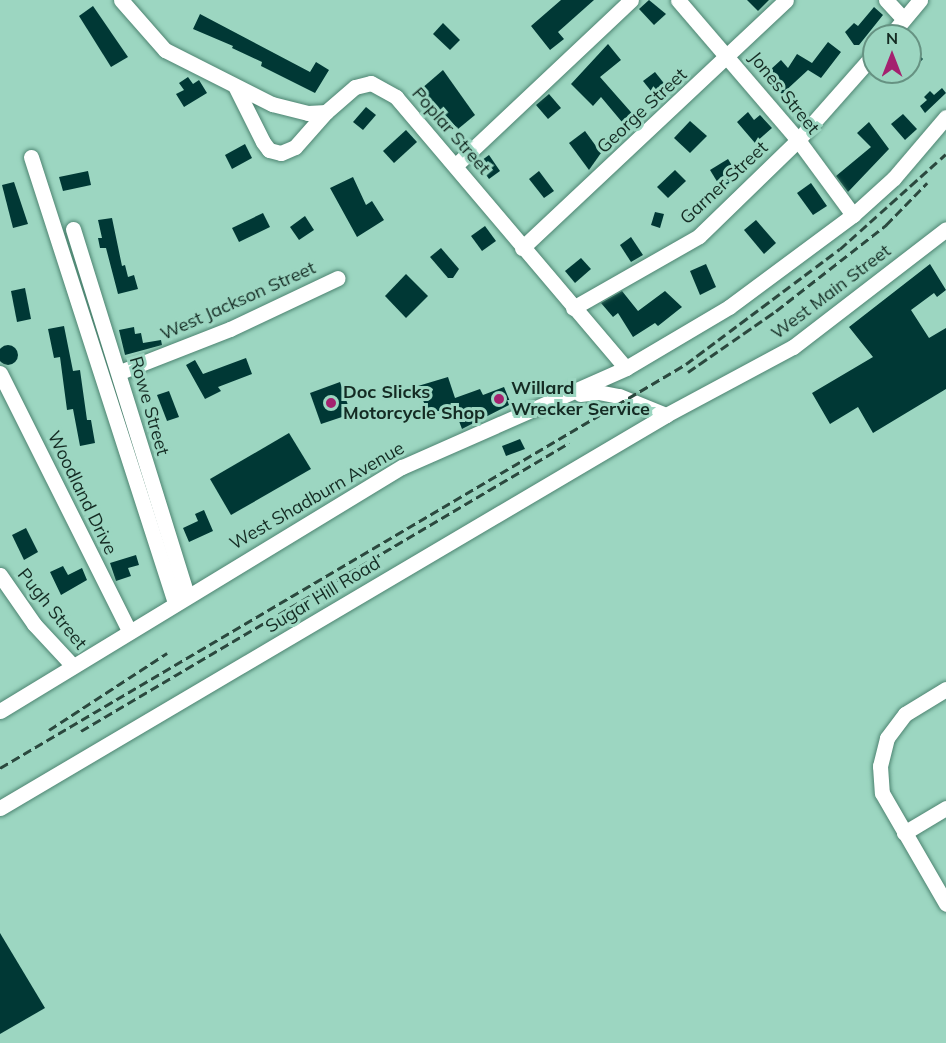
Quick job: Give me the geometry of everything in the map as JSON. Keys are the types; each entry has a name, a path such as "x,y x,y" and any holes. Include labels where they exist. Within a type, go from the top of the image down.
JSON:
{"street":[{"path":"121,0 165,50 236,88 272,104 308,112 326,112"},
{"path":"457,164 631,0"},
{"name":"Jones Street","path":"678,0 730,57 798,140 853,215"},
{"name":"George Street","path":"522,248 730,57 786,0"},
{"path":"886,0 904,19"},
{"path":"900,24 921,0"},
{"name":"Garner Street","path":"573,308 699,236 798,140 862,68"},
{"name":"Poplar Street","path":"236,88 269,150 281,153 296,147 326,112 355,87 371,83 396,97 457,164 522,248 626,368"},
{"name":"West Shadburn Avenue","path":"0,711 181,599 402,467 489,426 569,396 626,368 729,307 853,215 894,178 946,117"},
{"path":"31,157 181,599"},
{"name":"Rowe Street","path":"73,229 120,372 181,599"},
{"name":"West Main Street","path":"666,415 803,341 946,229"},
{"name":"West Jackson Street","path":"120,372 230,329 338,278"},
{"name":"Woodland Drive","path":"0,373 129,631"},
{"path":"569,396 598,392 666,415"},
{"name":"Sugar Hill Road","path":"0,808 666,415"},
{"name":"Pugh Street","path":"0,575 34,624 73,666"},
{"path":"946,689 905,714 887,738 880,766 882,793 946,904"},
{"path":"904,833 946,808"}],"building":[{"path":"561,0 594,0 558,32 564,39 550,50 531,26"},
{"path":"649,0 666,14 654,25 639,9"},
{"path":"747,0 769,0 758,11"},
{"path":"93,6 128,57 111,67 79,16"},
{"path":"874,7 883,15 876,24 862,24 862,41 859,45 854,45 845,32 854,23 858,26"},
{"path":"200,14 310,72 316,62 329,70 315,93 261,66 262,62 232,48 233,46 193,29"},
{"path":"443,23 460,40 450,50 433,34"},
{"path":"828,42 841,52 821,78 808,70 782,94 774,86 780,80 770,70 781,60 788,68 797,54 812,63"},
{"path":"608,44 621,60 600,77 637,119 627,128 601,97 593,106 571,84"},
{"path":"443,70 475,115 458,129 421,89"},
{"path":"655,72 671,92 659,101 643,81"},
{"path":"188,77 193,84 199,80 207,93 184,107 176,94 184,90 179,83"},
{"path":"942,88 946,93 925,113 920,106 927,100 924,97 930,91 934,95"},
{"path":"549,94 561,108 548,119 536,105"},
{"path":"366,107 376,115 363,130 353,122"},
{"path":"748,112 754,120 760,115 772,128 755,143 737,122"},
{"path":"903,114 917,129 905,140 891,124"},
{"path":"690,121 707,136 690,153 674,138"},
{"path":"869,122 889,149 848,192 836,176 871,147 857,133"},
{"path":"406,130 417,142 394,163 383,151"},
{"path":"585,131 601,153 589,170 569,143"},
{"path":"245,144 252,158 232,169 225,155"},
{"path":"489,155 500,171 489,179 478,163"},
{"path":"728,159 739,177 721,188 710,170"},
{"path":"675,170 686,181 668,198 657,187"},
{"path":"88,171 91,185 63,191 59,177"},
{"path":"539,171 554,191 544,198 529,179"},
{"path":"353,177 366,205 372,201 384,220 357,237 330,188"},
{"path":"14,182 28,224 13,228 2,185"},
{"path":"811,183 827,206 813,215 797,193"},
{"path":"655,212 664,214 660,228 651,225"},
{"path":"263,213 270,227 239,242 232,228"},
{"path":"305,216 314,230 299,240 290,227"},
{"path":"112,218 122,266 125,265 128,277 134,275 138,289 118,294 106,248 100,248 98,238 102,238 98,220"},
{"path":"756,220 776,243 764,254 744,230"},
{"path":"485,226 496,241 482,251 471,236"},
{"path":"631,237 643,255 631,262 620,245"},
{"path":"441,248 459,269 453,278 448,278 430,257"},
{"path":"581,258 591,269 575,283 565,271"},
{"path":"706,264 716,287 700,295 690,271"},
{"path":"930,264 946,290 937,297 934,293 911,310 929,338 946,328 946,389 873,433 858,407 830,424 812,393 873,357 849,327"},
{"path":"406,274 428,296 406,318 385,296"},
{"path":"25,288 31,319 17,322 11,291"},
{"path":"622,291 638,311 665,291 682,307 658,326 655,323 633,337 618,313 613,317 601,303"},
{"path":"64,326 73,371 80,370 87,420 91,420 95,443 80,446 73,409 67,410 60,357 54,358 48,329"},
{"path":"134,327 135,334 141,333 143,343 161,340 162,345 125,355 119,330"},
{"path":"8,345 15,348 18,355 15,362 8,365 1,362 -2,355 1,348"},
{"path":"246,358 252,374 218,387 221,391 205,399 186,365 195,360 203,374"},
{"path":"448,377 455,398 480,389 483,395 504,387 511,404 462,429 454,408 429,417 418,386"},
{"name":"Doc Slicks Motorcycle Shop","path":"340,382 351,414 321,424 310,393"},
{"path":"169,391 179,417 167,421 157,395"},
{"path":"289,433 311,469 231,515 210,479"},
{"path":"520,439 525,449 506,456 502,446"},
{"path":"204,510 213,531 189,542 183,528 198,521 195,514"},
{"path":"26,528 38,552 24,560 12,535"},
{"path":"136,555 139,565 128,568 131,576 116,581 110,563"},
{"path":"63,566 68,575 82,568 87,580 61,595 50,572"},
{"path":"0,933 45,1008 0,1034"}],"railway":[{"path":"0,768 686,364 840,249 946,154"},
{"path":"688,372 776,311 886,225 927,183"},
{"path":"81,731 569,443"},
{"path":"49,730 167,653"}],"place":[{"name":"Willard Wrecker Service","path":"499,399"},
{"name":"Doc Slicks Motorcycle Shop","path":"331,403"}]}
